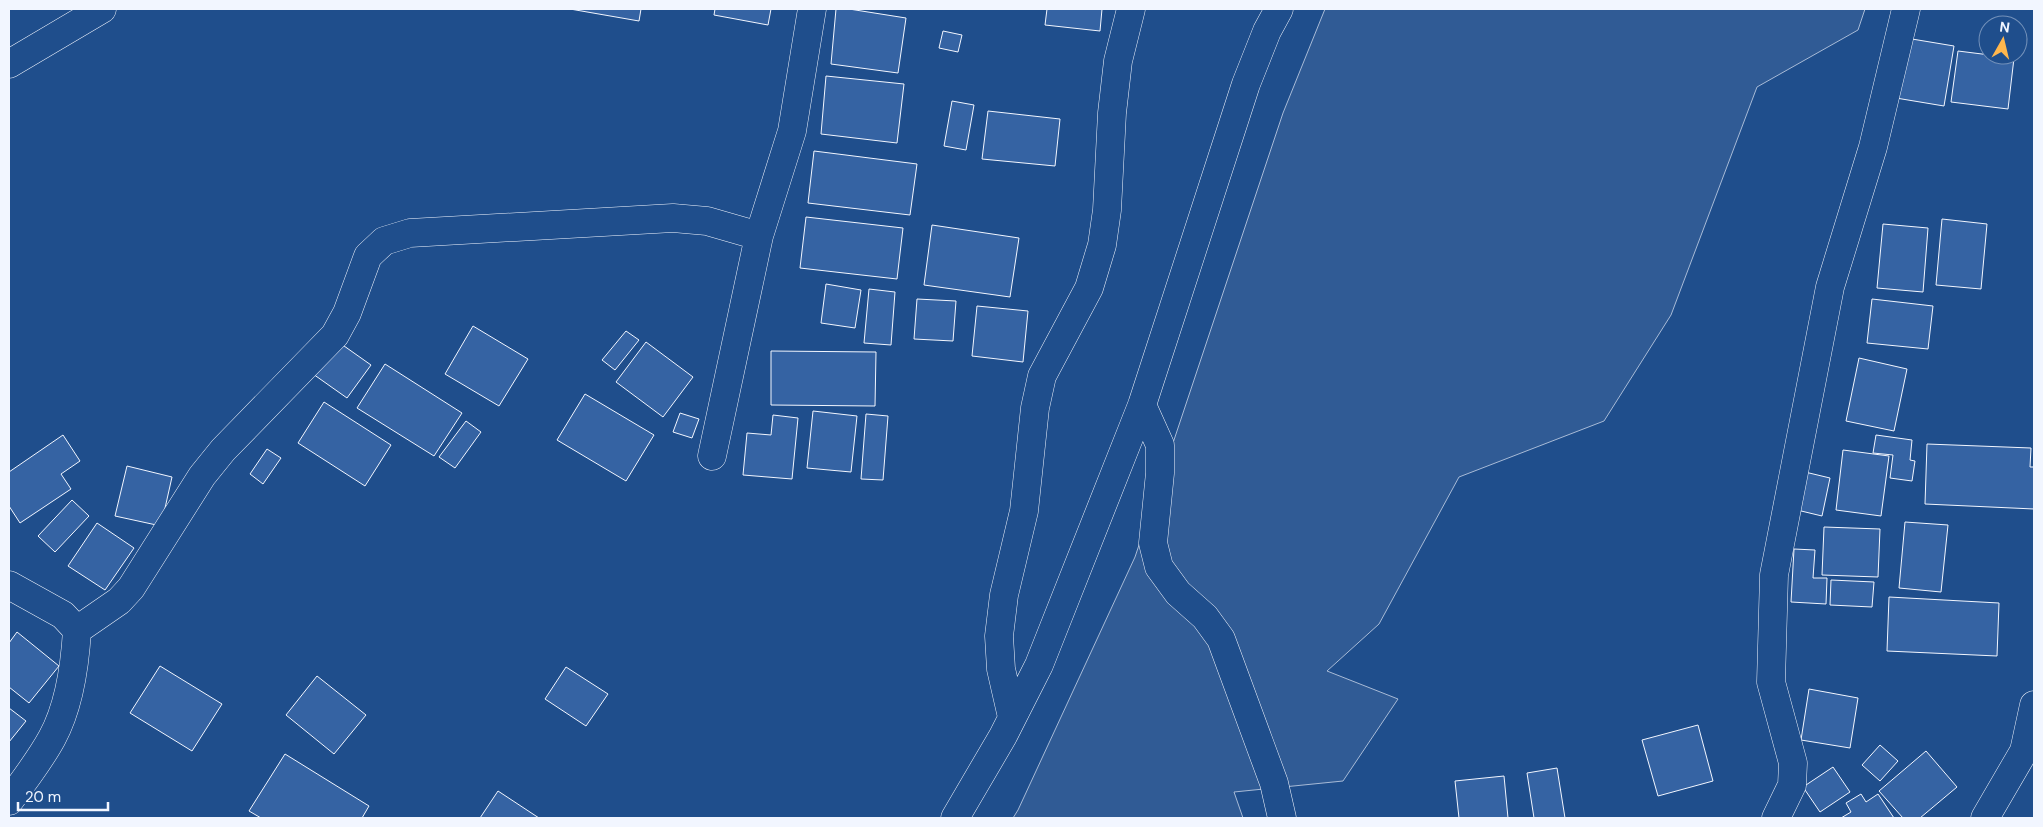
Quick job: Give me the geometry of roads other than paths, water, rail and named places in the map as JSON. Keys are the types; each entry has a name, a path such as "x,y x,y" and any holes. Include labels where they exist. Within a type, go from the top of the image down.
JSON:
{"street":[{"path":"9,64 102,9"},
{"path":"712,456 759,236 792,131 812,9"},
{"path":"1012,717 1001,669 999,636 1004,595 1024,511 1035,408 1042,376 1089,288 1102,245 1107,210 1112,113 1118,61 1131,9"},
{"path":"955,818 1039,665 1142,405 1246,84 1267,31 1279,9"},
{"path":"1776,818 1792,785 1793,763 1771,682 1774,575 1830,287 1873,147 1906,9"},
{"path":"77,630 119,601 202,476 223,450 335,336 347,313 368,256 384,241 410,233 673,218 707,222 759,236"},
{"path":"1142,405 1160,445 1160,473 1152,543 1159,567 1178,593 1205,616 1221,639 1274,783 1282,818"},
{"path":"9,585 63,615 77,630 76,653 65,704 52,737 27,778 9,801"},
{"path":"1985,818 2024,751 2034,705"}]}
